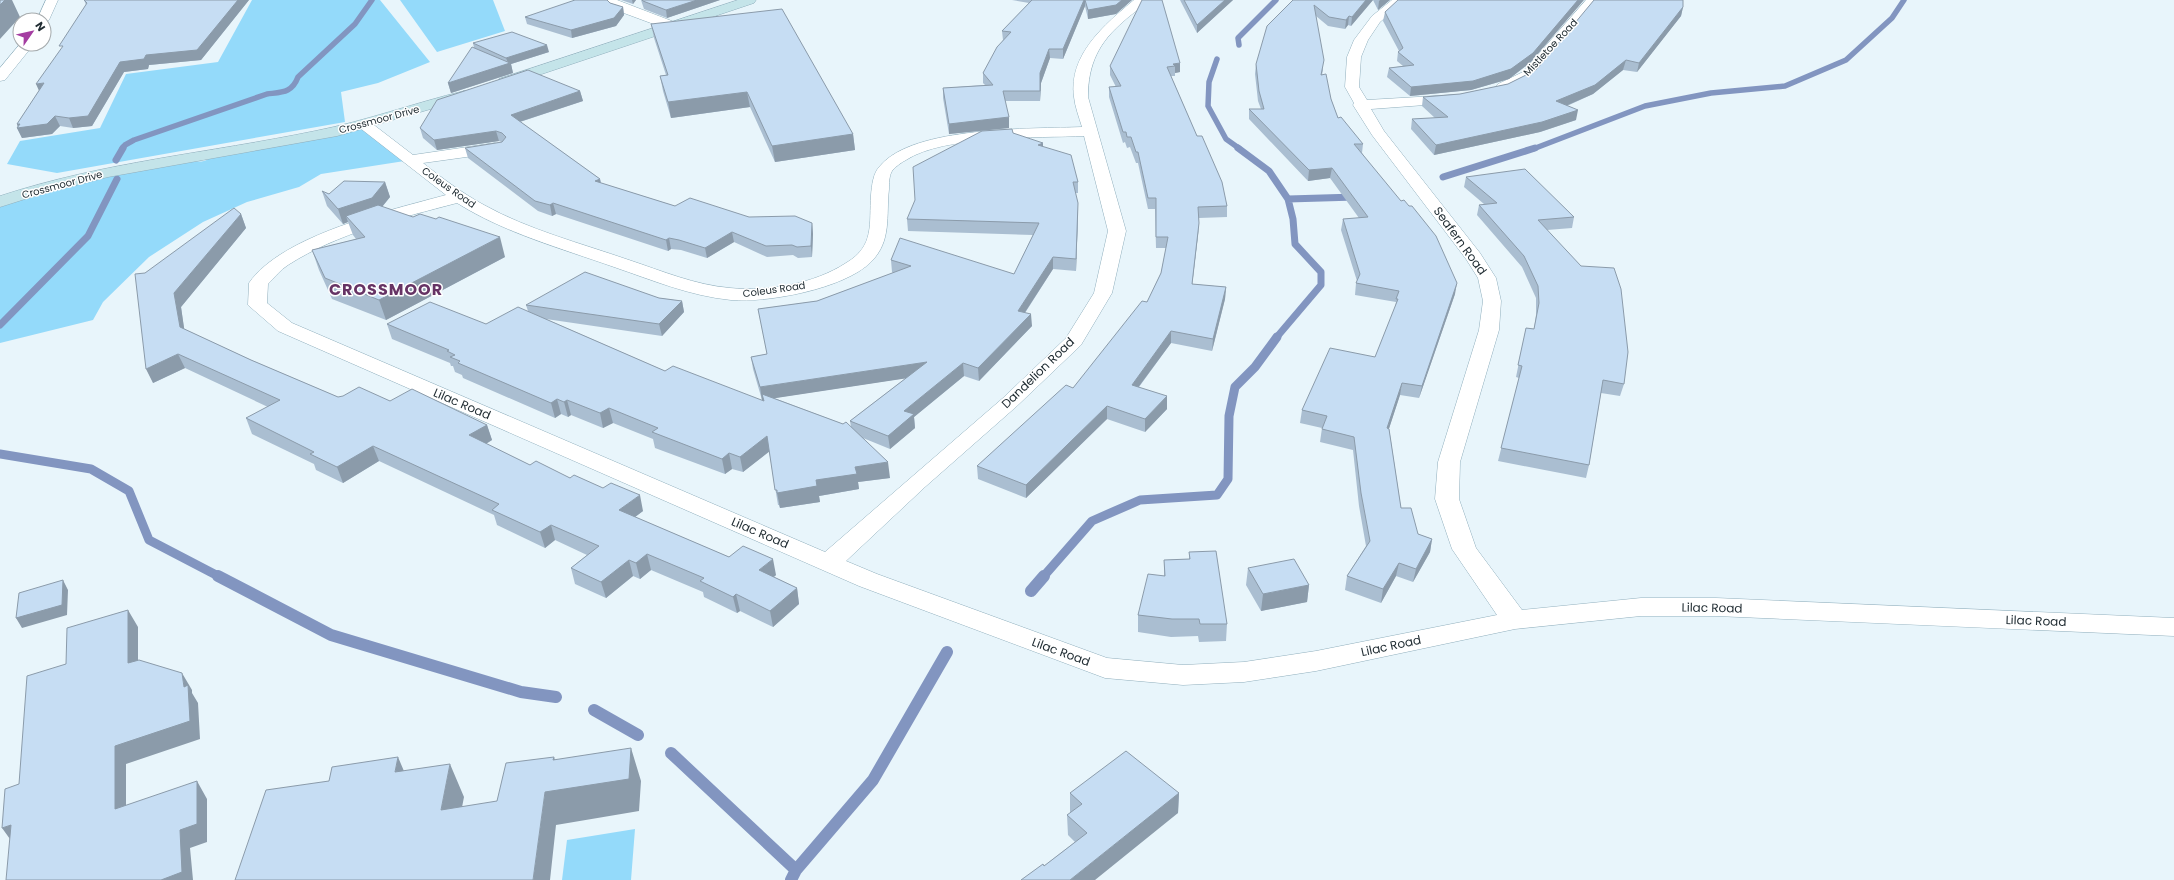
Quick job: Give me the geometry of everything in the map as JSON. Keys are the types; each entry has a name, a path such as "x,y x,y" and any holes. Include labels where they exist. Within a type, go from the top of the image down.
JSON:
{"street":[{"path":"47,12 52,0"},
{"path":"608,0 617,6 672,26"},
{"path":"494,85 750,0"},
{"name":"Dandelion Road","path":"829,562 917,482 1010,402 1074,341 1103,293 1117,231 1081,97 1084,65 1097,42 1109,27 1141,0"},
{"name":"Seafern Road","path":"1400,0 1376,19 1361,40 1354,57 1352,87 1360,105 1377,132 1474,257 1487,278 1492,301 1489,330 1448,462 1447,498 1464,549 1515,620"},
{"name":"Mistletoe Road","path":"1486,92 1501,89 1528,75 1593,0"},
{"path":"0,77 20,52"},
{"name":"Crossmoor Drive","path":"0,202 50,185 96,174 294,140 365,125 479,90"},
{"path":"1360,105 1405,104 1465,97"},
{"name":"Coleus Road","path":"365,125 459,197 520,229 700,289 733,295 762,293 814,284 847,270 863,260 876,243 880,224 879,195 885,169 896,159 911,150 953,138 1090,131"},
{"path":"411,160 499,147"},
{"name":"Lilac Road","path":"459,197 369,224 303,248 274,266 265,275 258,286 256,296 258,308 267,318 284,328 868,580 1105,668 1183,675 1244,672 1316,661 1515,620 1641,607 1716,607 2174,626"}],"shaded area":[{"path":"252,0 380,0 430,62 378,83 341,92 345,122 57,173 7,164 20,141 100,128 126,74 218,62"},
{"path":"400,0 493,0 505,31 437,52"},
{"path":"365,125 411,160 321,174 299,187 247,202 203,222 149,257 103,302 93,320 0,343 0,202 186,157 199,162 210,158 217,152"},
{"path":"635,829 631,880 562,880 567,840"}],"building":[{"path":"0,0 5,0 0,5"},
{"path":"84,0 238,0 197,50 146,55 144,59 120,62 88,116 69,118 55,116 47,124 17,128 20,124 17,124 44,83 36,84 63,46 59,46 87,3"},
{"path":"575,0 607,0 610,3 623,7 614,18 571,30 525,17"},
{"path":"642,0 697,0 666,10"},
{"path":"1032,0 1084,0 1063,49 1049,49 1040,73 1040,91 1003,91 1009,117 949,124 943,88 993,85 983,73 997,47 1011,32 1002,31"},
{"path":"1085,0 1122,0 1116,5 1088,10"},
{"path":"1142,0 1162,0 1180,63 1173,64 1175,66 1167,67 1197,136 1202,136 1222,182 1227,206 1198,207 1199,223 1192,284 1226,287 1213,339 1171,331 1132,385 1167,396 1145,419 1107,406 1026,485 977,466 1066,385 1073,388 1142,301 1147,302 1161,273 1168,237 1156,237 1156,198 1148,198 1138,152 1136,152 1131,137 1127,137 1126,132 1123,132 1109,87 1121,86 1110,66"},
{"path":"1184,0 1225,0 1197,25"},
{"path":"1293,0 1366,0 1352,17 1349,16 1346,20 1329,17 1314,5 1324,60 1321,75 1326,74 1331,99 1338,118 1341,117 1363,144 1354,144 1401,201 1404,200 1409,206 1412,206 1436,236 1457,283 1422,386 1402,383 1387,428 1389,429 1401,508 1411,508 1418,534 1432,539 1416,569 1399,563 1383,589 1347,576 1370,541 1361,493 1354,437 1322,429 1327,416 1302,410 1330,348 1375,357 1398,299 1396,299 1399,291 1356,283 1360,274 1343,219 1368,217 1332,168 1309,170 1249,109 1264,109 1259,91 1256,64 1267,26"},
{"path":"1398,0 1578,0 1533,53 1511,69 1473,81 1411,87 1389,68 1414,65 1398,52 1403,48 1385,12"},
{"path":"1594,0 1683,0 1683,7 1639,63 1626,60 1595,85 1556,101 1578,110 1542,122 1436,145 1412,119 1448,117 1423,97 1460,94 1508,84 1536,70"},
{"path":"782,9 853,134 772,146 747,92 668,102 660,76 668,75 651,24"},
{"path":"512,32 547,45 506,58 473,43"},
{"path":"472,47 510,63 448,83"},
{"path":"528,70 580,91 511,115 600,179 595,181 675,206 690,198 749,217 795,216 812,223 811,246 766,246 732,232 705,248 679,240 669,238 666,240 553,203 550,205 535,201 465,148 502,142 506,137 502,133 496,131 434,140 420,128 437,100"},
{"path":"1012,129 1013,133 1043,143 1038,145 1071,155 1078,182 1073,182 1078,203 1076,259 1053,257 1018,311 1031,314 978,368 963,363 904,411 914,414 888,436 850,421 927,362 760,387 751,357 767,354 758,309 817,301 911,266 891,260 900,238 1014,274 1039,223 907,219 915,200 913,167 982,131"},
{"path":"1525,169 1574,217 1538,220 1581,266 1614,268 1621,289 1628,352 1624,384 1603,380 1589,465 1501,448 1522,366 1518,365 1526,328 1534,329 1539,303 1538,286 1524,256 1479,205 1497,203 1466,177"},
{"path":"344,181 385,182 372,198 338,209 322,191 329,194"},
{"path":"378,205 413,217 420,214 436,219 439,217 500,237 379,300 325,278 312,250 365,237 346,216"},
{"path":"234,208 241,214 174,293 180,327 251,360 338,397 343,396 359,387 390,401 412,389 487,425 469,435 530,465 536,461 570,478 574,475 603,488 611,483 640,495 619,510 729,557 743,546 773,559 759,570 797,588 770,611 736,594 733,597 700,581 704,578 647,554 636,563 629,560 601,582 571,568 599,546 551,525 540,532 492,510 499,504 373,446 337,467 310,454 314,452 246,418 280,400 178,354 146,369 135,274 145,273"},
{"path":"585,272 659,298 682,301 659,324 526,305"},
{"path":"430,302 486,324 518,307 665,371 673,366 764,401 762,394 843,424 846,422 888,462 855,467 857,474 816,480 817,486 777,493 777,490 775,490 767,436 740,457 729,453 722,459 652,432 658,428 609,408 600,413 567,400 564,402 557,399 551,403 458,363 460,361 450,357 455,355 447,351 449,350 387,324"},
{"path":"1216,551 1227,624 1200,624 1199,619 1172,619 1138,615 1148,574 1165,576 1164,560 1190,559 1189,552"},
{"path":"1294,559 1309,585 1263,594 1248,568"},
{"path":"63,580 62,605 16,618 19,593"},
{"path":"128,610 128,663 139,660 182,673 184,687 188,685 190,721 115,746 115,809 197,781 197,824 180,830 182,872 161,880 6,880 11,825 2,828 5,789 19,784 27,676 66,664 67,628"},
{"path":"631,748 629,779 545,792 533,880 235,880 266,790 329,781 332,767 398,757 395,772 450,764 441,810 497,801 506,763 554,757 553,760"},
{"path":"1126,751 1179,793 1070,880 1021,880 1043,864 1044,866 1087,833 1067,815 1082,804 1070,793"}],"waterway":[{"path":"122,149 125,145 134,140 267,94 282,92 290,89 298,77 355,24 372,0"},
{"path":"1239,45 1238,38 1276,0"},
{"path":"1533,149 1645,106 1711,93 1785,86 1846,60 1892,18 1904,0"},
{"path":"1217,59 1209,82 1208,106 1226,139 1240,149"},
{"path":"116,160 123,148"},
{"path":"1238,148 1269,171 1288,199"},
{"path":"1443,177 1535,148"},
{"path":"0,325 88,236 117,179"},
{"path":"1288,199 1356,197"},
{"path":"1276,338 1321,285 1321,272 1295,244 1293,219 1288,199"},
{"path":"1043,577 1092,521 1140,500 1217,495 1228,479 1229,416 1235,387 1255,367 1277,337"},
{"path":"0,454 91,469 129,491 149,540 220,577"},
{"path":"218,576 331,635 521,692 556,697"},
{"path":"1031,591 1044,576"},
{"path":"796,870 873,780 947,652"},
{"path":"594,710 638,735"},
{"path":"671,753 796,870"},
{"path":"791,880 796,870"}],"district":[{"name":"CROSSMOOR","path":"386,289"}]}
